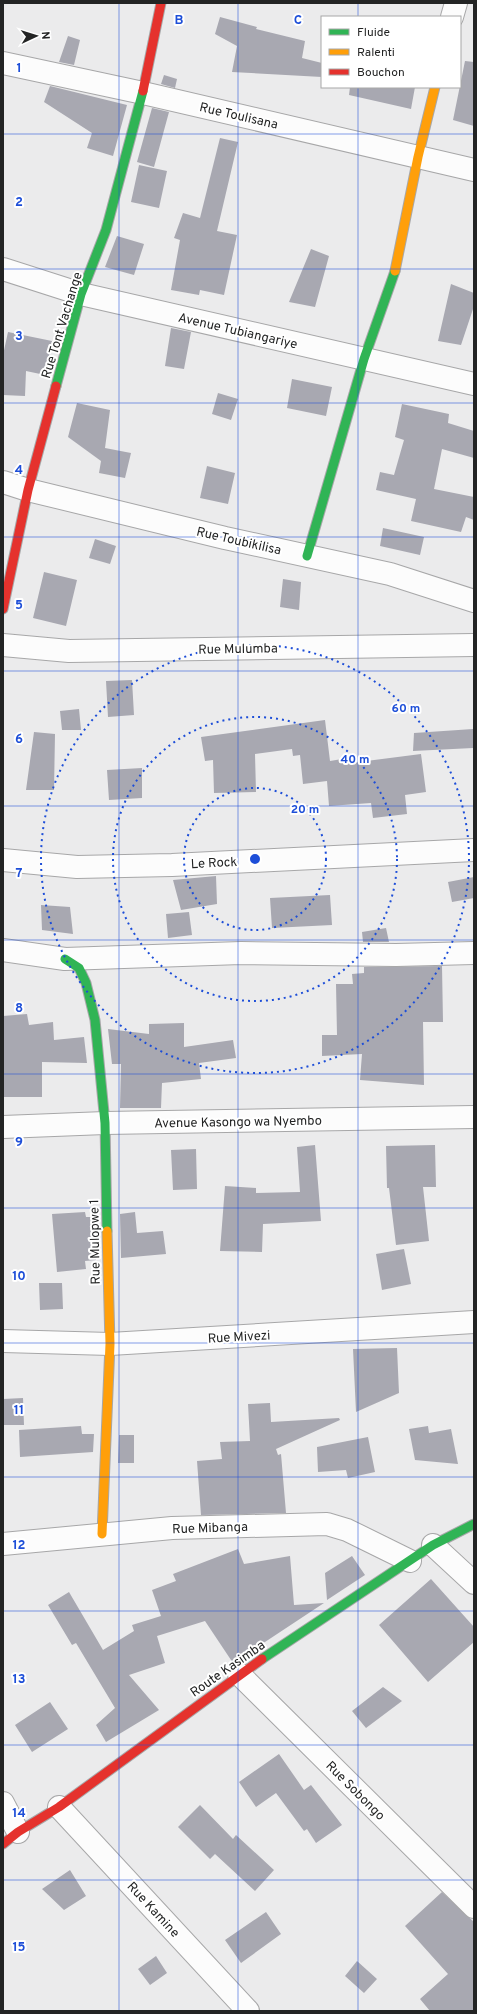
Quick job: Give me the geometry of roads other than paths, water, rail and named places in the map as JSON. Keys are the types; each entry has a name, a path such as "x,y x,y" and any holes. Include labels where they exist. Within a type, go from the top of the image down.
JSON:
{"street":[{"name":"Rue Tont Vachange","path":"3,609 28,490 81,294 106,230 143,93 161,3"},
{"path":"452,16 456,3"},
{"name":"Rue Toulisana","path":"3,64 143,93 474,170"},
{"path":"307,556 364,359 394,277 418,157 435,88"},
{"name":"Avenue Tubiangariye","path":"3,269 81,294 474,384"},
{"name":"Rue Toubikilisa","path":"3,482 28,490 225,538 390,574 474,601"},
{"name":"Rue Mulumba","path":"3,645 70,651 474,645"},
{"name":"Le Rock","path":"3,860 77,867 172,865 474,850"},
{"path":"3,950 65,959 241,953 474,953"},
{"name":"Rue Mulopwe 1","path":"65,959 79,968 86,983 95,1020 105,1123 110,1344 102,1534"},
{"name":"Avenue Kasongo wa Nyembo","path":"3,1127 105,1123 474,1117"},
{"name":"Rue Mivezi","path":"3,1341 110,1344 474,1322"},
{"name":"Rue Mibanga","path":"3,1544 172,1528 327,1524 346,1530 410,1561"},
{"name":"Route Kasimba","path":"10,1838 59,1807 238,1674 433,1545 474,1524"},
{"path":"433,1545 474,1584"},
{"name":"Rue Sobongo","path":"238,1674 474,1907"},
{"path":"3,1803 10,1838"},
{"name":"Rue Kamine","path":"59,1807 248,2011"}]}
